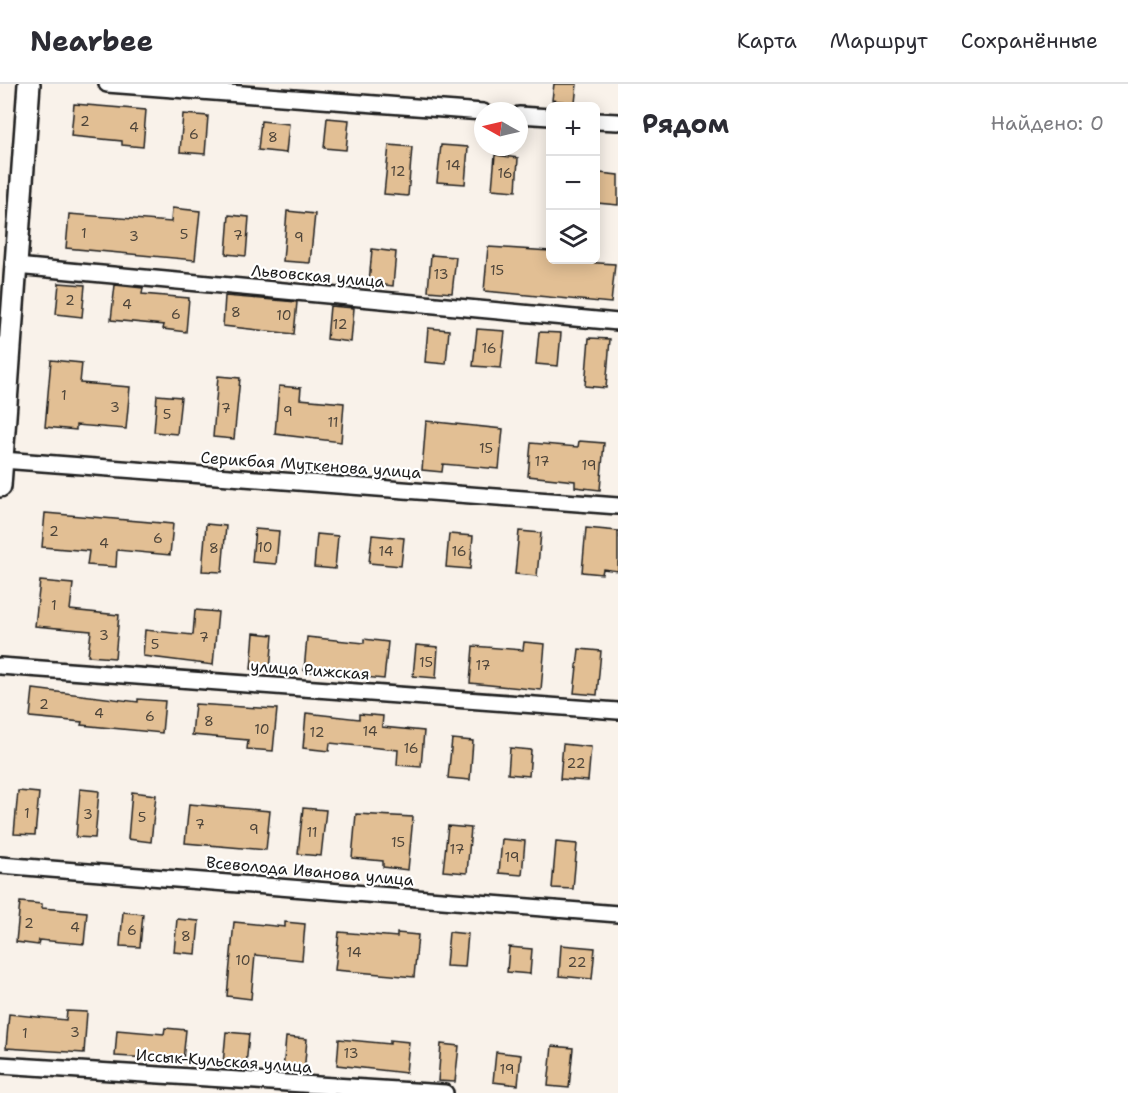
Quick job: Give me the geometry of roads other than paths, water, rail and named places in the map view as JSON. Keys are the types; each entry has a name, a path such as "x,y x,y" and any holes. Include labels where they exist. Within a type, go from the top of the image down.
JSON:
{"main road":[{"path":"0,486 29,84"}],"street":[{"path":"107,84 474,111"},
{"path":"528,116 546,117"},
{"path":"600,121 618,122"},
{"name":"Львовская улица","path":"16,266 618,322"},
{"name":"Серикбая Муткенова улица","path":"2,460 618,506"},
{"name":"улица Рижская","path":"0,666 618,711"},
{"name":"Всеволода Иванова улица","path":"0,865 618,914"},
{"name":"Иссык-Кульская улица","path":"0,1065 445,1093"}]}
